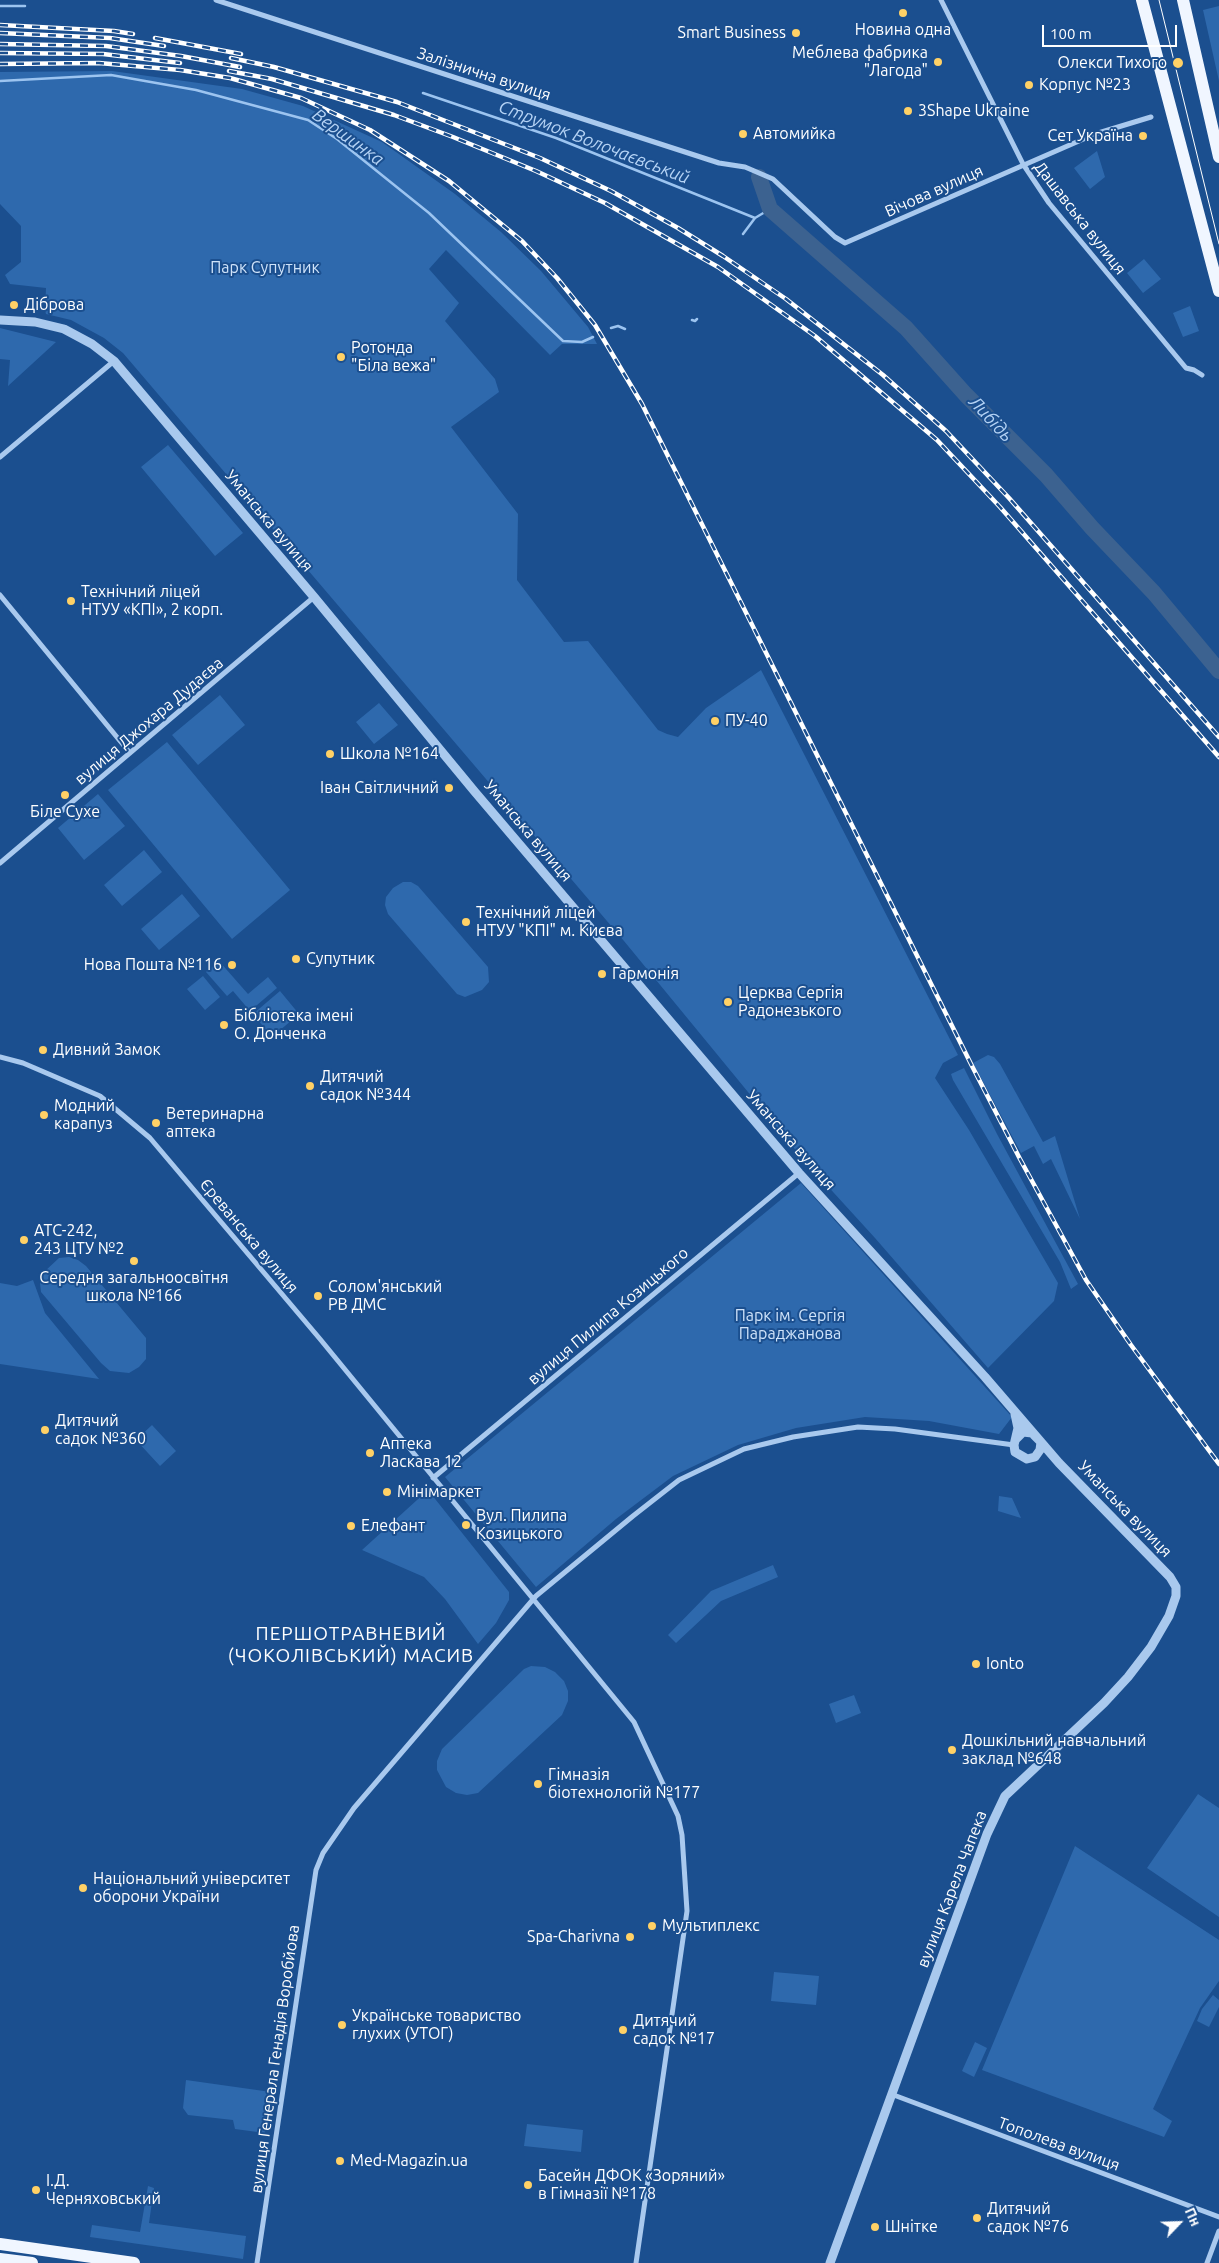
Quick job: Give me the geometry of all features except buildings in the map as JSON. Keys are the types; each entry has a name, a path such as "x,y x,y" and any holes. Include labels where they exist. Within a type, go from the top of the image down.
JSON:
{"main road":[{"path":"1142,0 1219,291"},
{"path":"1184,0 1219,157"},
{"path":"0,2244 134,2263"},
{"path":"0,2259 32,2263"}],"street":[{"name":"Залізнична вулиця","path":"216,0 719,164 745,167"},
{"name":"Дашавська вулиця","path":"941,0 1023,164 1049,203 1186,368 1202,375"},
{"name":"Вічова вулиця","path":"745,167 773,179 835,237 845,243 1095,134 1151,117"},
{"name":"Уманська вулиця","path":"0,320 35,322 64,329 92,344 114,361 314,597 475,792 799,1173 1039,1438 1059,1463 1170,1577"},
{"path":"0,457 114,361"},
{"path":"0,596 130,753"},
{"name":"вулиця Джохара Дудаєва","path":"0,863 314,597"},
{"name":"Єреванська вулиця","path":"0,1057 23,1063 100,1096 150,1138 320,1339 532,1600 634,1722 665,1784 678,1816 682,1835 686,1896 685,1928 636,2263"},
{"name":"вулиця Пилипа Козицького","path":"433,1478 799,1173"},
{"name":"Уманська вулиця","path":"1011,1407 1017,1419 1018,1428 1015,1442"},
{"name":"вулиця Генерала Генадія Воробйова","path":"257,2263 316,1870 323,1853 354,1808 532,1600 679,1480 744,1449 793,1437 858,1427 896,1429 1015,1442"},
{"path":"1028,1432 1039,1438 1040,1450 1035,1457 1022,1458 1016,1452 1015,1442 1019,1435 1028,1432"},
{"name":"Уманська вулиця","path":"1035,1457 1059,1463"},
{"name":"вулиця Карела Чапека","path":"830,2263 890,2094 987,1834 1006,1796 1104,1703 1128,1677 1170,1616 1176,1596 1176,1587 1170,1577"},
{"name":"Тополева вулиця","path":"890,2094 1219,2217"},
{"path":"1207,2263 1219,2231"}],"green space":[{"path":"1219,6 1219,81 1203,10"},
{"name":"Парк Супутник","path":"112,71 242,89 303,106 382,142 455,194 501,232 541,271 588,327 597,344 562,344 550,355 446,250 429,269 459,303 445,321 495,379 499,392 451,427 518,514 517,580 564,642 588,641 658,730 667,734 678,737 706,708 761,670 958,1055 943,1063 935,1078 969,1130 1058,1283 1054,1301 988,1368 875,1238 803,1159 624,941 123,353 104,338 71,320 46,314 46,288 10,284 5,275 21,262 21,226 0,204 0,72"},
{"path":"1097,151 1105,177 1090,189 1074,168"},
{"path":"1144,259 1161,279 1143,293 1127,273"},
{"path":"1190,306 1199,331 1183,337 1173,313"},
{"path":"0,328 56,342 8,386 10,360 0,359"},
{"path":"168,445 243,533 215,556 141,467"},
{"path":"220,695 245,725 198,765 172,735"},
{"path":"379,703 398,725 374,744 356,722"},
{"path":"167,742 290,890 232,939 108,790"},
{"path":"98,794 125,826 84,860 58,828"},
{"path":"144,850 162,872 122,906 104,885"},
{"path":"403,882 411,882 418,886 488,967 489,982 482,990 465,997 457,994 388,914 385,905 386,897 393,888"},
{"path":"182,894 200,916 159,950 141,929"},
{"path":"219,961 248,994 268,977 277,988 250,1011 233,991 227,996 206,972"},
{"path":"203,976 220,997 205,1010 187,989"},
{"path":"280,991 299,1014 272,1037 253,1014"},
{"path":"988,1055 994,1057 1000,1064 1043,1142 1055,1136 1080,1219 1051,1159 1043,1164 1034,1146 1021,1153 973,1063"},
{"path":"964,1068 997,1134 1078,1284 1071,1289 1060,1262 953,1080 951,1074"},
{"name":"Парк ім. Сергія Параджанова","path":"801,1183 1012,1417 999,1434 929,1421 865,1417 796,1428 738,1445 673,1476 616,1519 536,1587 445,1477"},
{"path":"69,1257 78,1260 86,1266 146,1338 146,1359 139,1367 129,1373 110,1371 101,1363 41,1292 40,1283 44,1272 59,1258"},
{"path":"33,1280 45,1313 99,1379 0,1364 0,1283 17,1286"},
{"path":"152,1425 176,1451 160,1466 136,1440"},
{"path":"428,1490 509,1592 509,1600 496,1623 478,1644 445,1599 424,1577 362,1550"},
{"path":"999,1496 1012,1498 1021,1518 998,1511"},
{"path":"773,1565 778,1577 721,1601 676,1643 668,1635 711,1591"},
{"path":"531,1666 545,1667 555,1672 564,1681 568,1691 568,1701 562,1715 478,1793 467,1795 456,1793 446,1787 437,1770 437,1761 442,1749 524,1669"},
{"path":"854,1695 861,1713 836,1723 829,1704"},
{"path":"1198,1794 1219,1808 1219,1917 1147,1868"},
{"path":"1075,1846 1219,1940 1219,1981 1200,2008 1153,2109 1172,2121 1164,2137 982,2070"},
{"path":"774,1972 819,1976 816,2005 771,2001"},
{"path":"1213,1995 1219,2000 1219,2007 1209,2027 1197,2021 1202,2009"},
{"path":"975,2042 987,2048 974,2077 962,2071"},
{"path":"186,2080 271,2092 265,2133 235,2129 233,2120 188,2115 183,2108"},
{"path":"527,2124 583,2130 581,2152 524,2146"},
{"path":"148,2186 154,2188 149,2223 246,2236 243,2259 90,2237 92,2225 140,2232"}],"waterway":[{"name":"Струмок Волочаєвський","path":"0,6 25,6"},
{"name":"Вершинка","path":"0,81 111,75 196,90 308,120 337,139 429,213 563,341 582,342 593,337"},
{"name":"Струмок Волочаєвський","path":"423,93 556,138 755,218"},
{"name":"Либідь","path":"759,177 770,209 906,328 966,395 1046,475 1092,528 1154,593 1219,671"},
{"name":"Вершинка","path":"743,234 755,218 770,209"},
{"name":"Вершинка","path":"692,320 695,321 697,319"},
{"name":"Вершинка","path":"611,328 618,326 625,329"}],"tram line":[{"path":"1159,0 1219,244"}],"railway":[{"path":"0,25 114,31 133,34"},
{"path":"0,33 110,38 164,46"},
{"path":"155,38 241,54"},
{"path":"0,44 106,46 181,56 240,67"},
{"path":"0,53 103,54 180,63"},
{"path":"231,58 274,67 397,102 540,158 611,191 678,228 786,299 883,375 946,431 1009,498 1219,737"},
{"path":"0,64 99,63 180,70 230,78 301,98 370,130 449,181 522,241 557,278 595,325 642,404 972,1066 1086,1280 1131,1345 1219,1464"},
{"path":"229,71 272,79 394,115 453,137 536,171 605,203 718,267 815,336 937,440 1000,507 1219,757"}],"place":[{"name":"Новина одна","path":"903,13"},
{"name":"Smart Business","path":"796,33"},
{"name":"Меблева фабрика \"Лагода\"","path":"938,62"},
{"name":"Олекси Тихого","path":"1178,63"},
{"name":"Корпус №23","path":"1029,85"},
{"name":"3Shape Ukraine","path":"908,111"},
{"name":"Автомийка","path":"743,134"},
{"name":"Сет Україна","path":"1143,136"},
{"name":"Діброва","path":"14,305"},
{"name":"Ротонда \"Біла вежа\"","path":"341,357"},
{"name":"Технічний ліцей НТУУ «КПІ», 2 корп.","path":"71,601"},
{"name":"ПУ-40","path":"715,721"},
{"name":"Школа №164","path":"330,754"},
{"name":"Іван Світличний","path":"449,788"},
{"name":"Біле Сухе","path":"65,795"},
{"name":"Технічний ліцей НТУУ \"КПІ\" м. Києва","path":"466,922"},
{"name":"Супутник","path":"296,959"},
{"name":"Нова Пошта №116","path":"232,965"},
{"name":"Гармонія","path":"602,974"},
{"name":"Церква Сергія Радонезького","path":"728,1002"},
{"name":"Бібліотека імені О. Донченка","path":"224,1025"},
{"name":"Дивний Замок","path":"43,1050"},
{"name":"Дитячий садок №344","path":"310,1086"},
{"name":"Модний карапуз","path":"44,1115"},
{"name":"Ветеринарна аптека","path":"156,1123"},
{"name":"АТС-242, 243 ЦТУ №2","path":"24,1240"},
{"name":"Середня загальноосвітня школа №166","path":"134,1261"},
{"name":"Солом'янський РВ ДМС","path":"318,1296"},
{"name":"Дитячий садок №360","path":"45,1430"},
{"name":"Аптека Ласкава 12","path":"370,1453"},
{"name":"Мінімаркет","path":"387,1492"},
{"name":"Вул. Пилипа Козицького","path":"466,1525"},
{"name":"Елефант","path":"351,1526"},
{"name":"Ionto","path":"976,1664"},
{"name":"Дошкільний навчальний заклад №648","path":"952,1750"},
{"name":"Гімназія біотехнологій №177","path":"538,1784"},
{"name":"Національний університет оборони України","path":"83,1888"},
{"name":"Мультиплекс","path":"652,1926"},
{"name":"Spa-Charivna","path":"630,1937"},
{"name":"Українське товариство глухих (УТОГ)","path":"342,2025"},
{"name":"Дитячий садок №17","path":"623,2030"},
{"name":"Med-Magazin.ua","path":"340,2161"},
{"name":"Басейн ДФОК «Зоряний» в Гімназії №178","path":"528,2185"},
{"name":"І.Д. Черняховський","path":"36,2190"},
{"name":"Дитячий садок №76","path":"977,2218"},
{"name":"Шнітке","path":"875,2227"}],"district":[{"name":"ПЕРШОТРАВНЕВИЙ (ЧОКОЛІВСЬКИЙ) МАСИВ","path":"351,1645"}]}
